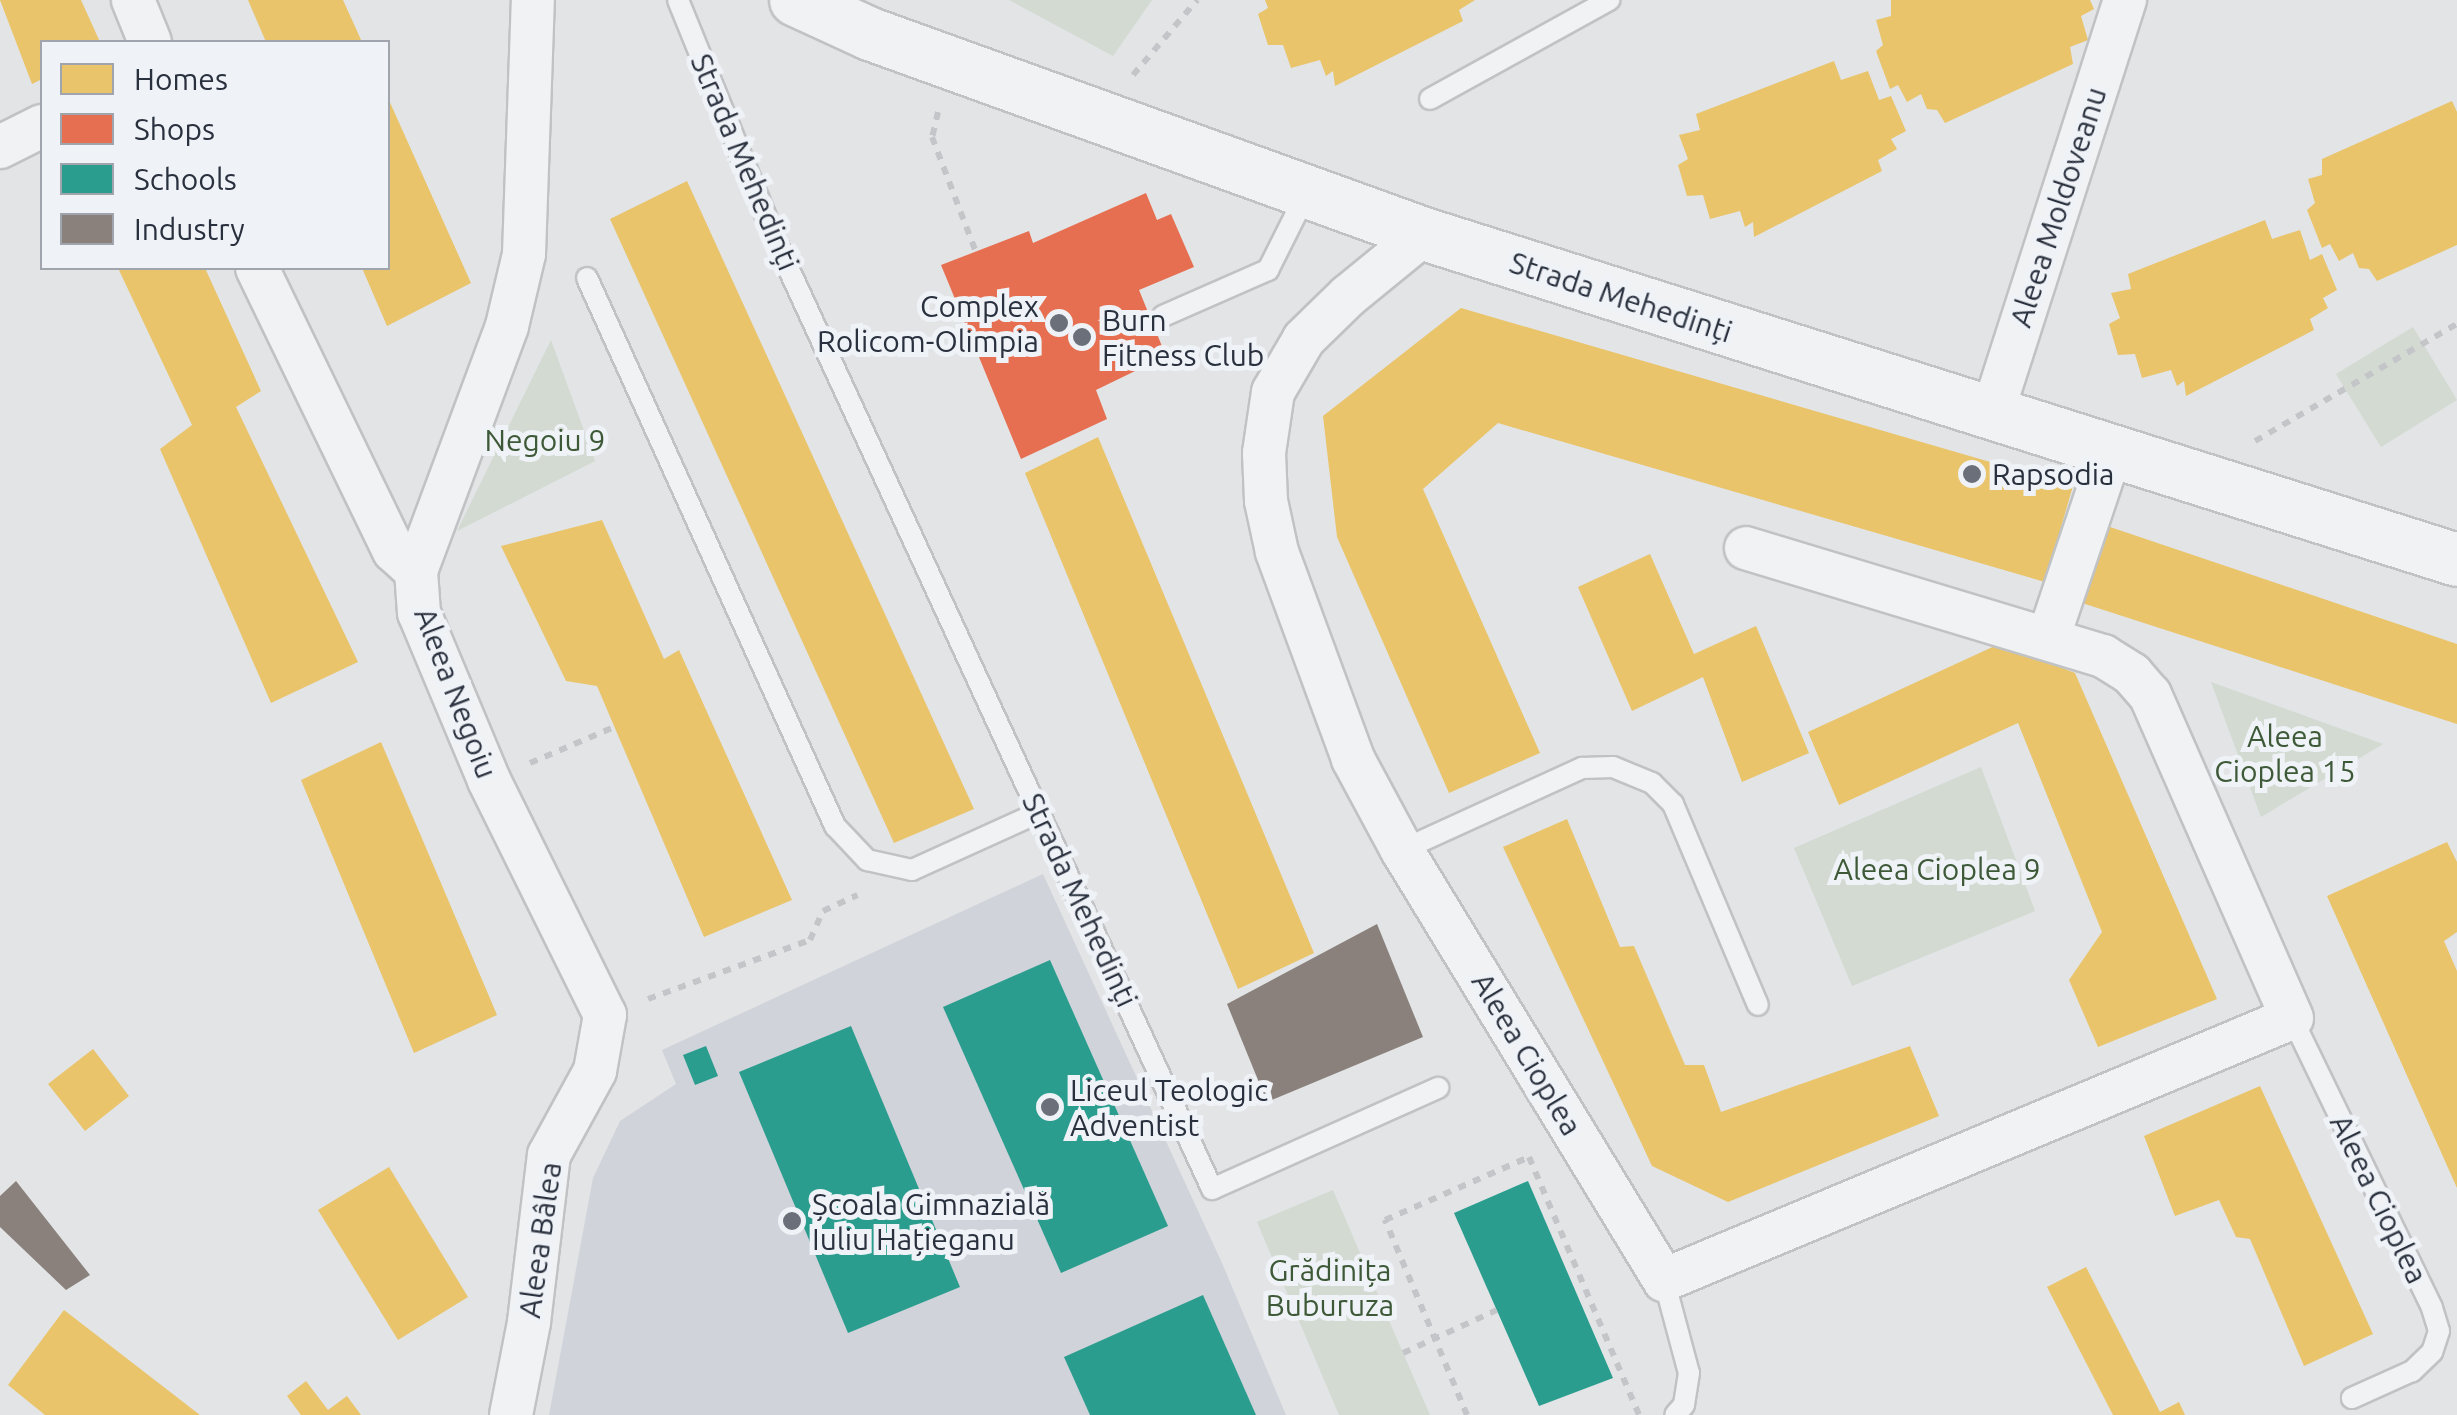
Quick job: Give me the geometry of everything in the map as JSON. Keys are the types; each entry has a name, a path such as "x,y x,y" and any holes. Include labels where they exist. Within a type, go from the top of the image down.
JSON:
{"street":[{"path":"134,0 149,40"},
{"path":"416,571 506,326 524,254 532,0"},
{"name":"Strada Mehedinți","path":"796,0 870,34 1424,234 2457,560"},
{"name":"Aleea Moldoveanu","path":"1992,414 2125,0"},
{"path":"0,146 40,127"},
{"name":"Aleea Cioplea","path":"1424,234 1348,296 1304,339 1273,392 1264,452 1266,501 1290,589 1353,759 1402,850 1664,1280"},
{"name":"Aleea Negoiu","path":"258,270 394,551 416,571 420,613 489,780 605,1014"},
{"path":"2048,638 2111,452"},
{"name":"Aleea Cioplea","path":"1746,548 2048,638 2103,656 2132,674 2150,695 2292,1018"},
{"name":"Aleea Bâlea","path":"511,1415 529,1322 550,1155 595,1072 605,1014"},
{"path":"1664,1280 2292,1018"}],"lane":[{"name":"Strada Mehedinți","path":"678,0 774,236 1212,1189 1438,1088"},
{"path":"1430,98 1610,0"},
{"path":"1163,316 1268,270 1306,192"},
{"path":"587,278 835,826 867,860 912,870 1040,812"},
{"path":"1402,850 1582,768 1614,767 1639,778 1673,804 1758,1005"},
{"name":"Aleea Cioplea","path":"2292,1018 2432,1308 2439,1331 2432,1352 2412,1372 2352,1398"},
{"path":"1664,1280 1689,1373 1684,1405 1675,1415"}],"path":[{"path":"1098,116 1197,0"},
{"path":"932,137 976,252"},
{"path":"2194,478 2457,324"},
{"path":"489,780 612,728"},
{"path":"605,1014 810,940 822,911"},
{"path":"1467,1415 1385,1220 1529,1157 1639,1415"},
{"path":"1403,1353 1497,1310"}],"shaded area":[{"name":"Școala Gimnazială Iuliu Hațieganu","path":"1043,874 1222,1263 1286,1415 549,1415 593,1178 620,1121 676,1084 662,1050"}],"green space":[{"path":"1009,0 1152,0 1113,56"},
{"path":"2413,327 2457,400 2381,447 2336,374"},
{"name":"Negoiu 9","path":"551,340 595,461 457,531"},
{"name":"Aleea Cioplea 15","path":"2211,682 2383,744 2261,817"},
{"name":"Aleea Cioplea 9","path":"1981,767 2035,911 1852,986 1794,848"},
{"name":"Grădinița Buburuza","path":"1333,1190 1430,1415 1339,1415 1257,1222"}],"building: Homes":[{"path":"0,0 81,0 99,40 40,40 40,80 32,84"},
{"path":"248,0 343,0 361,40 265,40"},
{"path":"1265,0 1475,0 1459,10 1463,21 1335,86 1333,71 1326,76 1320,60 1291,68 1283,45 1268,45 1258,14 1268,8"},
{"path":"1891,0 2090,0 2094,9 2081,16 2088,40 2070,47 2073,64 1945,123 1937,110 1927,109 1921,94 1907,102 1898,85 1890,89 1876,51 1883,45 1876,20 1891,16"},
{"path":"1834,61 1841,80 1868,71 1879,100 1891,96 1906,131 1891,139 1897,149 1878,160 1882,171 1754,237 1753,222 1745,227 1740,211 1710,219 1703,195 1687,196 1678,165 1688,159 1679,135 1700,130 1696,114"},
{"path":"2452,101 2457,112 2457,245 2377,281 2369,269 2359,268 2353,253 2339,261 2330,244 2322,248 2307,210 2315,203 2308,179 2322,175 2322,159"},
{"path":"390,102 471,283 387,326 363,270 390,270"},
{"path":"687,181 974,809 894,843 610,219"},
{"path":"2265,220 2272,239 2300,230 2310,260 2322,254 2337,290 2323,298 2328,308 2310,319 2314,330 2186,396 2184,381 2177,386 2171,370 2142,378 2135,354 2118,355 2109,324 2120,318 2111,293 2131,289 2128,274"},
{"path":"119,270 206,270 261,391 236,407 358,662 271,703 160,449 192,425"},
{"path":"1461,308 2073,486 2045,582 1498,423 1423,489 1540,753 1449,793 1337,537 1323,416"},
{"path":"1098,437 1314,953 1238,989 1025,473"},
{"path":"602,520 664,659 679,650 792,900 704,937 597,686 566,681 501,546"},
{"path":"2110,527 2457,644 2457,724 2082,603"},
{"path":"1650,554 1694,654 1756,626 1809,753 1742,782 1703,677 1632,711 1578,587"},
{"path":"1999,644 2075,673 2217,999 2098,1047 2069,980 2102,932 2018,723 1839,805 1808,732"},
{"path":"381,742 497,1015 414,1053 301,780"},
{"path":"1567,819 1620,947 1634,946 1685,1065 1704,1065 1721,1112 1910,1046 1939,1116 1728,1202 1652,1166 1503,847"},
{"path":"2447,842 2457,862 2457,932 2444,941 2457,971 2457,1188 2327,896"},
{"path":"93,1049 129,1096 85,1131 48,1084"},
{"path":"2260,1086 2373,1334 2304,1366 2250,1239 2236,1237 2219,1200 2175,1216 2144,1136"},
{"path":"389,1167 468,1297 398,1340 318,1210"},
{"path":"2086,1267 2160,1412 2179,1402 2185,1415 2113,1415 2047,1287"},
{"path":"64,1310 200,1415 45,1415 8,1385"},
{"path":"306,1381 328,1410 347,1396 361,1415 301,1415 287,1396"}],"building: Shops":[{"name":"Complex Rolicom-Olimpia","path":"1146,193 1157,220 1171,214 1194,267 1139,290 1166,356 1096,390 1107,419 1021,459 941,265 1029,231 1033,243"}],"building: Schools":[{"path":"1050,960 1168,1226 1061,1273 943,1007"},
{"path":"851,1026 960,1287 848,1333 739,1072"},
{"path":"706,1046 718,1076 695,1085 683,1055"},
{"path":"1528,1181 1613,1378 1539,1406 1454,1213"},
{"path":"1203,1295 1256,1415 1090,1415 1064,1357"}],"building: Industry":[{"path":"1377,924 1423,1037 1267,1102 1227,1004"},
{"path":"16,1181 90,1275 66,1290 0,1227 0,1196"}],"place":[{"name":"Complex Rolicom-Olimpia","path":"1059,323"},
{"name":"Burn Fitness Club","path":"1082,337"},
{"name":"Rapsodia","path":"1972,474"},
{"name":"Liceul Teologic Adventist","path":"1050,1107"},
{"name":"Școala Gimnazială Iuliu Hațieganu","path":"792,1221"}]}
